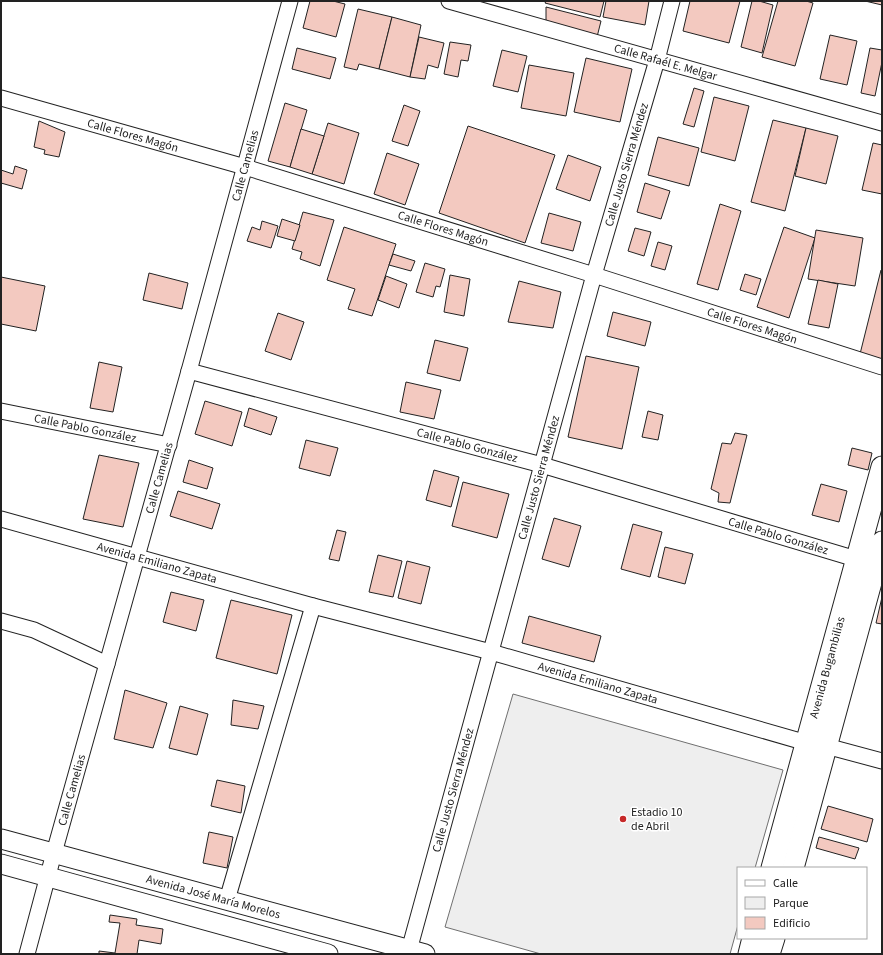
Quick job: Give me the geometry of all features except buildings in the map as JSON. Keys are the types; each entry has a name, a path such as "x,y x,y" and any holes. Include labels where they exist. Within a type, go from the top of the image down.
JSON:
{"main road":[{"name":"Avenida Bugambilias","path":"872,563 882,467"},
{"name":"Avenida Bugambilias","path":"772,867 816,744 872,563 882,542"},
{"name":"Avenida Bugambilias","path":"793,867 816,744"},
{"path":"748,954 753,939"},
{"path":"769,954 774,939"}],"street":[{"name":"Calle Camelias","path":"27,954 137,556 190,371 290,1"},
{"name":"Calle Rafaél E. Melgar","path":"449,1 882,123"},
{"name":"Calle Justo Sierra Méndez","path":"414,953 491,652 594,275 657,60 672,1"},
{"name":"Calle Flores Magón","path":"1,98 245,167 594,275 882,367"},
{"name":"Calle Pablo González","path":"190,371 542,465 872,563"},
{"name":"Calle Pablo González","path":"1,411 169,445"},
{"name":"Avenida Emiliano Zapata","path":"1,520 137,556 313,606 491,652 816,744 882,761"},
{"path":"227,900 313,606"},
{"path":"1,622 34,630 107,664"},
{"name":"Avenida José María Morelos","path":"1,839 227,900 414,953"},
{"name":"Avenida José María Morelos","path":"1,864 328,954"}],"green space":[{"name":"Estadio 10 de Abril","path":"513,694 783,770 755,867 737,867 737,929 730,954 541,954 445,927"}],"place":[{"name":"Estadio 10 de Abril","path":"623,819"}]}
